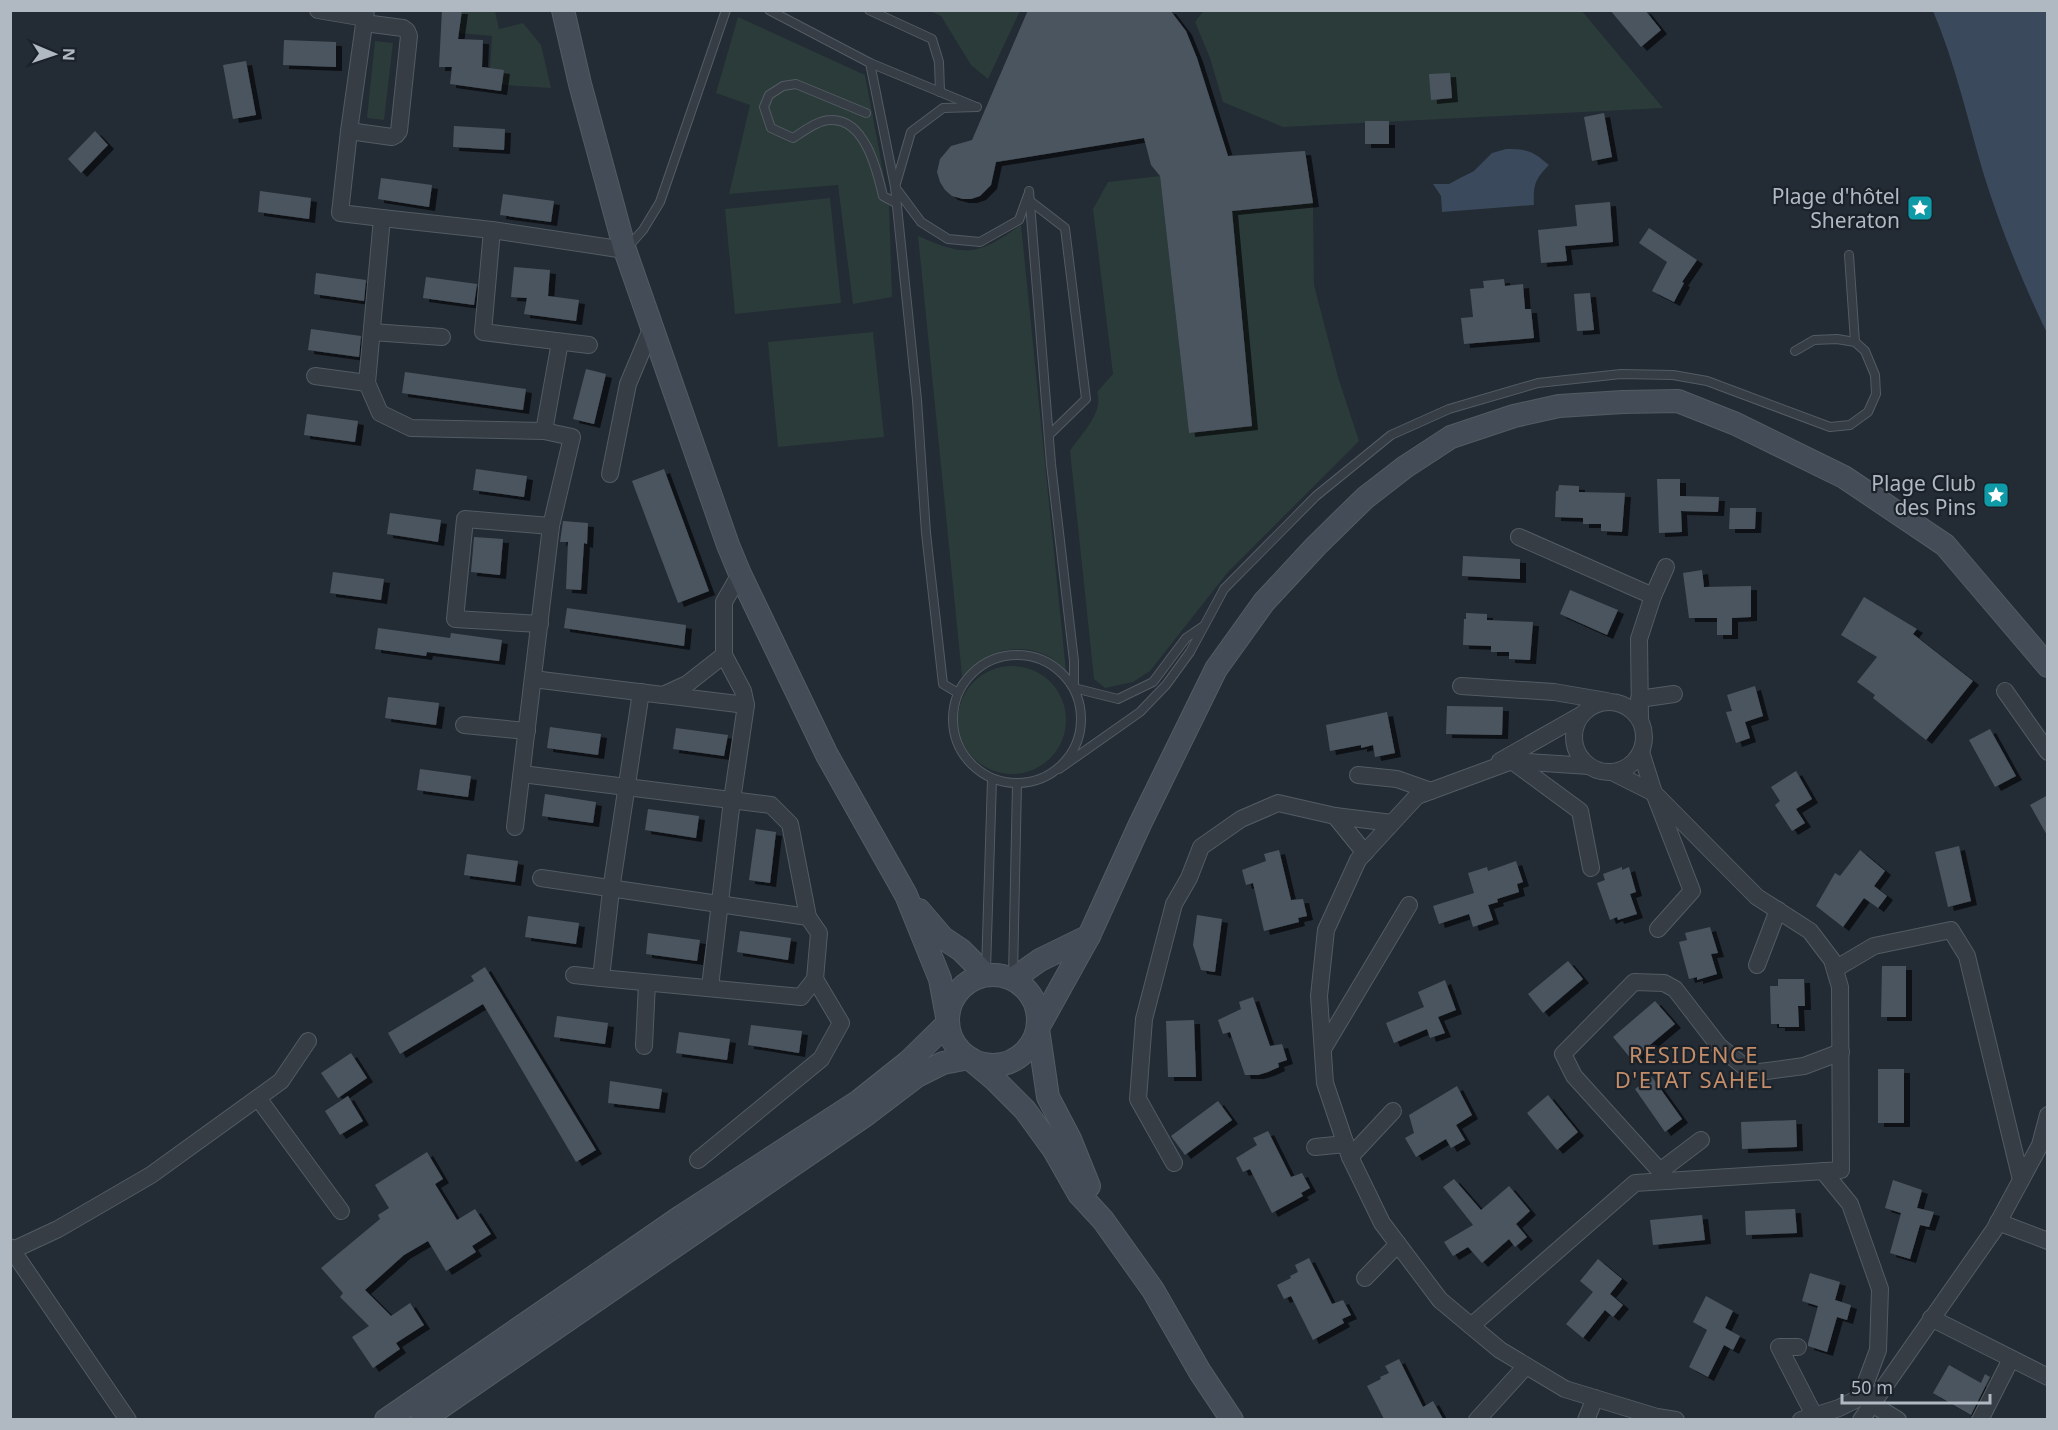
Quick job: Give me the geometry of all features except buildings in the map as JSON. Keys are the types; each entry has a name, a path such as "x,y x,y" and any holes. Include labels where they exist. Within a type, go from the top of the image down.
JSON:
{"main road":[{"path":"563,10 580,84 625,250 740,574 827,755 906,896 940,979 951,1036 970,1059 1025,1110 1054,1150 1079,1194 1103,1220 1153,1290 1200,1372 1232,1419"},
{"path":"422,1419 867,1114 917,1076 943,1063 970,1059 982,1064 997,1065 1011,1062 1023,1054 1032,1043 1089,936 1140,824 1216,669 1264,602 1316,546 1365,498 1397,473 1451,437 1514,416 1559,406 1678,401 1736,424 1844,477 1945,545 2048,666"},
{"path":"906,896 943,938 961,950 986,975"},
{"path":"1012,979 1040,960 1089,936"},
{"path":"386,1419 682,1216 859,1101 908,1062 948,1022 949,1009 954,997 963,987 973,979 986,975 999,975 1012,979 1025,987 1034,1000 1038,1014 1048,1097 1070,1139 1103,1220"}],"street":[{"path":"318,10 365,17 403,28 409,36 399,131 392,137 348,131"},
{"path":"365,17 348,131 340,213 492,230 625,250"},
{"path":"382,218 367,383 380,413 411,428 544,431 572,437 551,526 516,827"},
{"path":"492,230 483,332 589,345"},
{"path":"610,474 628,384 652,327"},
{"path":"372,332 442,338"},
{"path":"544,431 560,342"},
{"path":"315,376 367,383"},
{"path":"540,624 454,619 465,519 551,526"},
{"path":"1519,537 1653,596"},
{"path":"1612,772 1629,766 1641,752 1644,741 1644,729 1640,718 1639,639 1653,596 1666,567"},
{"path":"710,987 732,800 746,705 743,691 724,655 724,602 740,574"},
{"path":"663,695 687,684 724,655"},
{"path":"533,678 746,705"},
{"path":"1461,686 1554,692 1611,701 1622,704 1640,718"},
{"path":"2005,691 2048,752"},
{"path":"601,978 611,890 641,692"},
{"path":"1640,699 1674,694"},
{"path":"1481,771 1581,715 1589,707 1600,702 1611,701"},
{"path":"1471,1326 1635,1183 1664,1176 1841,1170 1840,987 1832,960 1810,931 1757,897 1654,793 1612,772 1600,771 1589,766 1581,759 1574,737 1581,715"},
{"path":"464,724 527,731"},
{"path":"1641,752 1654,793 1692,891 1658,929"},
{"path":"1589,766 1512,761 1417,796 1358,860 1326,930 1319,996 1325,1083 1348,1151 1382,1222 1440,1300 1500,1350 1565,1389 1657,1417 1676,1419"},
{"path":"1512,761 1580,811 1591,868"},
{"path":"522,774 771,805 790,824 808,917 819,933 815,979 801,997 574,975"},
{"path":"1358,775 1397,780 1431,791"},
{"path":"1174,1163 1138,1099 1144,1019 1174,904 1189,879 1202,847 1241,819 1278,803 1335,816 1392,823"},
{"path":"1335,816 1365,853"},
{"path":"541,878 808,917"},
{"path":"1323,1049 1409,905"},
{"path":"1757,965 1778,910"},
{"path":"1835,969 1874,945 1951,930 1967,957 2021,1180"},
{"path":"698,1160 821,1059 841,1023 815,979"},
{"path":"1664,1176 1574,1076 1563,1054 1634,982 1664,983 1675,989 1719,1046 1752,1073 1804,1066 1840,1052"},
{"path":"645,1046 647,983"},
{"path":"128,1419 12,1248 58,1229 151,1175 281,1081 308,1041"},
{"path":"258,1098 340,1212"},
{"path":"1315,1147 1348,1151 1393,1111"},
{"path":"1798,1347 1779,1347 1807,1418 1866,1401 1885,1385 1998,1222 2040,1145 2046,1125"},
{"path":"1664,1176 1701,1140"},
{"path":"1822,1171 1851,1204 1880,1289 1878,1350 1861,1419"},
{"path":"1998,1222 2048,1241"},
{"path":"1365,1278 1398,1244"},
{"path":"1931,1318 2048,1377"},
{"path":"1980,1419 2011,1359"},
{"path":"1477,1419 1527,1366"},
{"path":"1586,1419 1595,1398"},
{"path":"1866,1401 1898,1419"}],"lane":[{"path":"625,250 643,230 660,202 726,10"},
{"path":"769,10 870,63 977,107 943,108 911,132 895,187"},
{"path":"869,10 932,39 939,62 940,92"},
{"path":"870,63 895,187 917,400 926,533 943,684 958,693"},
{"path":"866,113 796,84 783,86 769,95 764,107 771,129 793,138 817,124 830,120 845,122 859,133 873,160 883,195 896,203"},
{"path":"895,187 921,222 948,238 980,242 1019,220 1030,196"},
{"path":"1030,196 1049,435 1074,662 1074,688 1081,709 1081,731 1073,752 1059,769"},
{"path":"1030,196 1065,228 1086,399 1049,435"},
{"path":"1849,255 1855,342"},
{"path":"1204,625 1186,638 1153,682 1118,699 1074,688 1062,672 1045,660 1025,654 1004,655 984,663 969,676 958,693 953,713 954,733 962,752 975,768 992,779 1017,784 1032,782 1059,769 1140,712 1166,685 1190,652 1224,589 1316,496 1391,435 1449,409 1538,383 1621,374 1673,375 1707,381 1830,427 1850,425 1868,412 1876,394 1875,375 1865,351 1855,342 1837,339 1814,340 1795,351"},
{"path":"986,975 992,779"},
{"path":"1012,979 1017,784"}],"shaded area":[{"path":"1204,10 1582,11 1663,108 1283,127 1223,102 1210,58 1195,22"},
{"path":"459,11 495,11 499,29 523,23 541,45 551,88 489,84 492,36 459,33"},
{"path":"930,11 1020,11 988,79 971,65 941,16"},
{"path":"738,17 865,75 889,203 892,297 853,304 838,185 729,194 750,105 716,93"},
{"path":"375,41 393,43 384,120 367,118"},
{"path":"1160,176 1189,433 1252,426 1232,211 1313,203 1314,285 1338,377 1359,441 1228,572 1150,671 1133,682 1105,688 1094,679 1070,451 1094,415 1097,408 1097,392 1113,374 1093,209 1108,182"},
{"path":"830,198 841,303 735,314 725,209"},
{"path":"1021,225 1066,671 1050,657 1020,649 988,656 962,676 918,236 949,248 972,250 994,242"},
{"path":"873,332 884,437 778,447 768,342"},
{"path":"1012,666 1033,670 1050,682 1062,699 1066,720 1062,741 1050,758 1033,770 1012,774 991,770 974,758 962,741 958,720 962,699 974,682 991,670"}],"water":[{"path":"1933,11 2047,11 2047,333 2020,274 1996,212 1954,70"},
{"path":"1506,149 1530,152 1549,165 1536,183 1534,205 1442,212 1441,196 1433,184 1449,184 1474,171 1492,153"}],"place":[{"name":"Plage d'hôtel Sheraton","path":"1920,208"},
{"name":"Plage Club des Pins","path":"1996,495"}],"district":[{"name":"RESIDENCE D'ETAT SAHEL","path":"1694,1066"}]}
